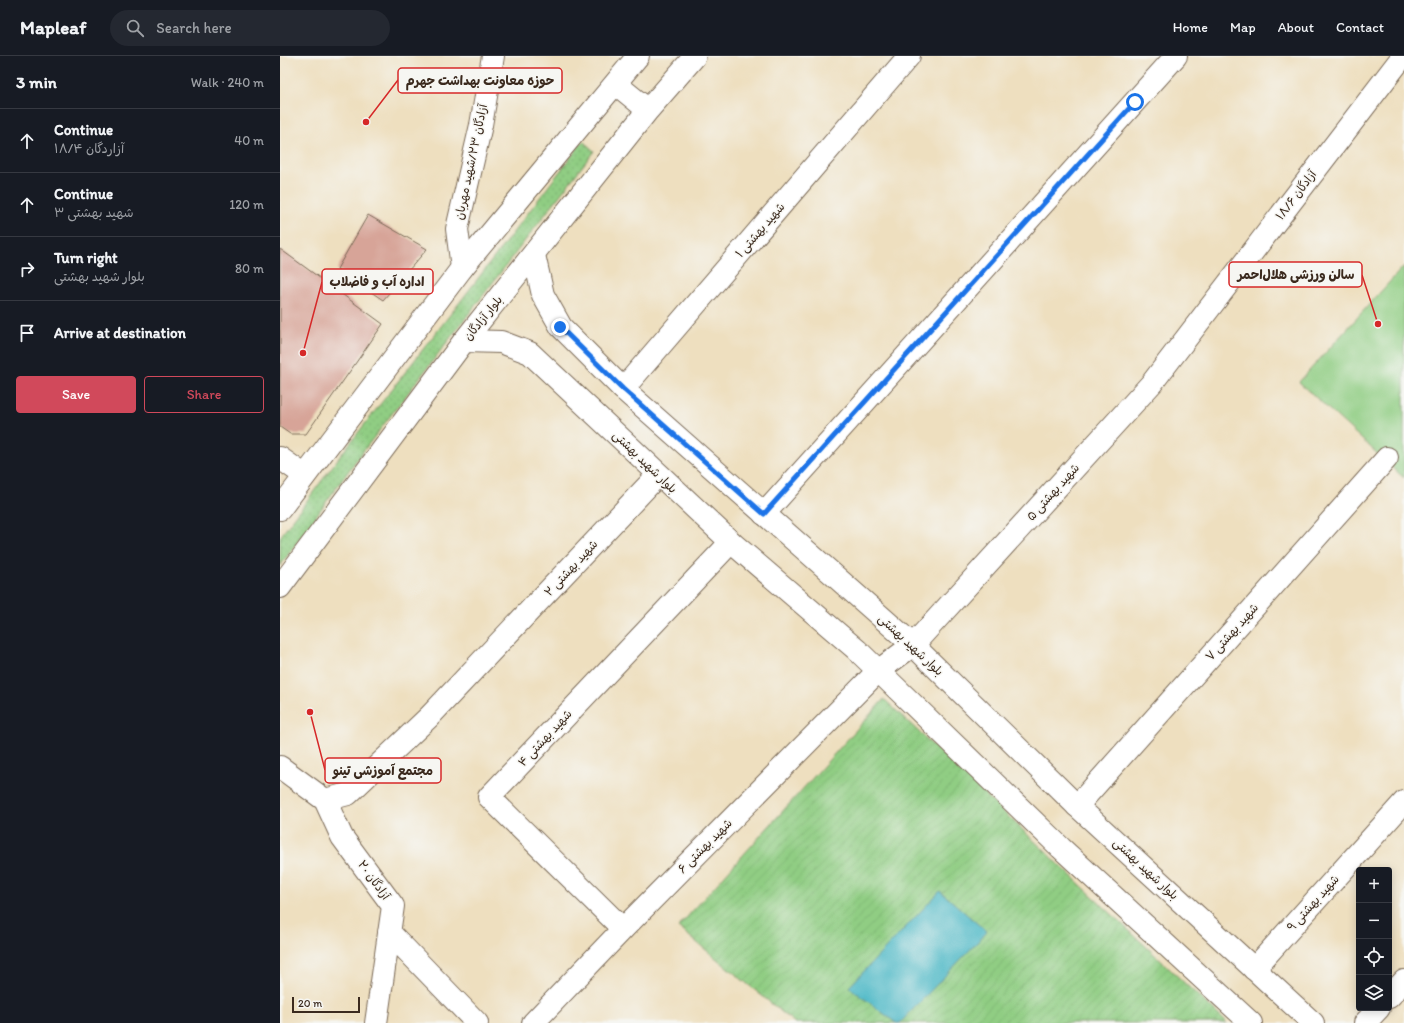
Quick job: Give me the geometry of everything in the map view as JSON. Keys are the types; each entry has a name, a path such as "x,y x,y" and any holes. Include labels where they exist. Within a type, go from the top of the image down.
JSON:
{"street":[{"name":"آزادگان ۲۳/شهید مهربان","path":"462,268 457,229 493,56"},
{"path":"280,509 304,475 462,268 638,56"},
{"name":"بلوار آزادگان","path":"280,586 464,341 648,110 695,56"},
{"path":"764,514 1176,56"},
{"name":"آزادگان ۱۸/۶","path":"1189,334 1403,56"},
{"name":"شهید بهشتی ۱","path":"623,389 903,64"},
{"path":"616,84 648,110"},
{"name":"بلوار شهید بهشتی","path":"534,255 543,295 560,327 623,389 913,645 1077,806 1313,1023"},
{"name":"شهید بهشتی ۵","path":"878,671 913,645 1152,383 1189,334"},
{"name":"بلوار شهید بهشتی","path":"464,341 501,342 530,353 731,542 857,650 1061,848 1251,1023"},
{"path":"280,458 304,475"},
{"name":"شهید بهشتی ۷","path":"1077,806 1387,458"},
{"name":"شهید بهشتی ۲","path":"325,800 348,794 429,717 658,475"},
{"name":"شهید بهشتی ۴","path":"623,929 489,797 731,542"},
{"name":"شهید بهشتی ۶","path":"533,1023 623,929 878,671"},
{"name":"آزادگان ۲۰","path":"280,767 325,800 342,837 393,906 376,1023"},
{"name":"شهید بهشتی ۹","path":"1254,969 1404,802"},
{"path":"389,932 477,1023"},
{"path":"1392,994 1404,981"},
{"path":"1365,1023 1376,1011"}],"green space":[{"path":"583,141 594,151 355,462 280,566 280,537 343,452"},
{"path":"1404,266 1404,478 1299,382"},
{"path":"884,699 1227,1023 795,1023 678,927"}],"water":[{"path":"940,891 987,932 900,1023 896,1023 849,987"}],"building":[{"path":"368,215 427,249 383,300 337,269"},
{"path":"280,249 383,324 306,434 290,434 280,427"}],"place":[{"name":"حوزه معاونت بهداشت جهرم","path":"366,122"},
{"name":"سالن ورزشی هلال‌احمر","path":"1378,324"},
{"name":"اداره آب و فاضلاب","path":"303,353"},
{"name":"مجتمع آموزشی تینو","path":"310,712"}],"route":[{"path":"560,327 623,389 764,514 1135,102"}]}
